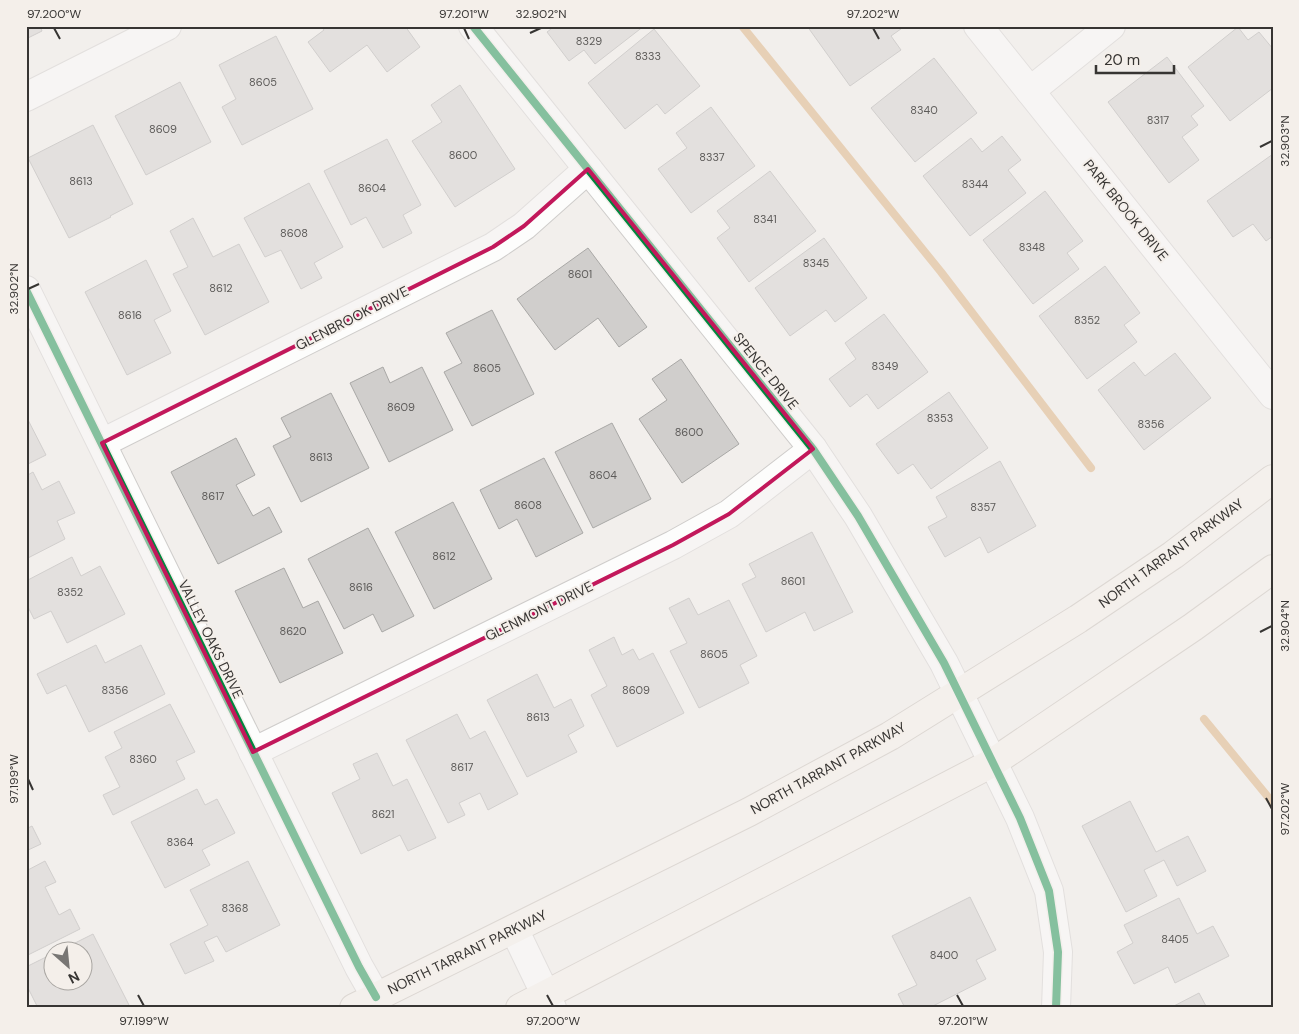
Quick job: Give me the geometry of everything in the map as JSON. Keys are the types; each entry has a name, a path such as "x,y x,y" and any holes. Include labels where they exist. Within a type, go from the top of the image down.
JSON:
{"main road":[{"name":"NORTH TARRANT PARKWAY","path":"370,1004 514,929 749,812 890,736 1078,619 1173,555 1273,479"},
{"path":"520,1008 549,1001 992,763 1193,627 1273,569"}],"street":[{"path":"26,97 167,26"},
{"name":"SPENCE DRIVE","path":"473,26 813,449 858,516 944,662 1020,818 1049,892 1058,952 1056,1008"},
{"name":"PARK BROOK DRIVE","path":"978,26 1273,394"},
{"path":"1030,91 1112,26"},
{"name":"GLENBROOK DRIVE","path":"102,443 493,247 524,226 588,169"},
{"name":"VALLEY OAKS DRIVE","path":"26,290 359,967 370,1004"},
{"name":"GLENMONT DRIVE","path":"253,752 689,536 729,514 813,449"},
{"path":"514,929 549,1001"}],"highlighted area":[{"path":"588,169 813,449 729,514 673,545 253,752 102,443 493,247 524,226"}],"building":[{"path":"26,26 40,26 42,31 26,39"},
{"path":"321,26 405,26 420,47 387,72 367,45 330,72 308,42 324,30"},
{"path":"555,26 644,26 595,64 584,50 569,61 547,32"},
{"path":"807,26 905,26 891,36 901,50 850,86"},
{"path":"1238,27 1248,40 1259,32 1273,49 1273,88 1230,121 1188,67"},
{"path":"654,29 700,86 665,114 657,104 625,129 588,83"},
{"path":"276,36 313,109 242,145 222,107 236,99 219,65"},
{"path":"1167,57 1204,106 1191,116 1198,125 1182,137 1199,160 1169,183 1108,102"},
{"path":"934,58 977,113 915,162 871,108"},
{"path":"180,82 211,142 146,175 115,116"},
{"path":"460,85 515,169 455,207 412,141 442,122 431,105"},
{"path":"711,107 755,166 691,213 658,169 687,148 676,133"},
{"path":"93,125 133,204 69,238 28,158"},
{"path":"1002,136 1021,160 1008,170 1026,193 970,236 923,176 971,138 982,152"},
{"path":"387,139 421,205 403,215 412,233 383,248 366,217 351,225 324,171"},
{"path":"1273,154 1273,236 1266,241 1253,224 1233,237 1207,201"},
{"path":"770,171 816,231 749,282 717,238 730,228 717,211"},
{"path":"309,183 343,247 314,263 322,278 301,289 281,250 265,257 244,218"},
{"path":"1045,191 1083,241 1067,253 1079,269 1033,304 983,240"},
{"path":"193,218 213,257 239,244 269,302 205,335 173,274 188,267 170,231"},
{"path":"824,238 867,298 835,322 826,310 790,336 755,288"},
{"path":"588,248 647,327 619,347 598,318 555,350 517,299"},
{"path":"146,260 171,311 154,320 171,353 127,375 85,292"},
{"path":"1105,266 1140,313 1124,325 1137,342 1087,379 1039,316"},
{"path":"492,310 534,394 472,426 444,372 462,363 446,333"},
{"path":"884,314 928,372 878,409 867,394 850,407 829,379 856,359 845,343"},
{"path":"1175,353 1211,398 1144,450 1098,390 1134,362 1145,376"},
{"path":"681,359 739,444 682,483 639,419 667,400 652,379"},
{"path":"383,367 390,383 422,367 453,430 389,462 350,383"},
{"path":"949,392 988,448 931,489 913,464 898,474 876,444"},
{"path":"331,393 369,468 301,502 273,446 291,437 281,418"},
{"path":"26,416 46,455 26,465"},
{"path":"612,423 651,499 593,528 555,452"},
{"path":"236,438 255,475 236,485 253,516 269,507 282,532 218,564 171,472"},
{"path":"544,458 583,533 536,557 517,519 499,529 480,490"},
{"path":"1000,461 1036,526 988,553 980,537 945,557 928,527 947,517 936,497"},
{"path":"33,472 42,490 59,481 75,513 57,521 65,539 26,559 26,476"},
{"path":"453,502 492,579 434,609 395,532"},
{"path":"368,528 414,616 382,632 373,614 344,629 308,559"},
{"path":"812,532 853,612 814,631 805,612 766,632 742,584 756,577 749,564"},
{"path":"72,557 81,576 100,566 125,614 67,643 51,611 34,619 26,603 26,581"},
{"path":"284,568 303,608 318,601 343,653 280,683 235,591"},
{"path":"689,598 698,615 729,600 757,656 740,665 749,683 699,708 670,651 687,643 669,608"},
{"path":"614,637 622,655 633,649 639,660 653,653 684,713 617,747 591,695 607,686 589,650"},
{"path":"96,645 105,663 141,645 165,694 89,732 66,685 47,694 37,674"},
{"path":"537,674 554,708 571,699 584,726 568,735 577,752 527,777 487,700"},
{"path":"170,704 195,752 176,761 185,779 113,815 103,795 120,787 105,757 122,748 114,732"},
{"path":"457,714 470,739 485,731 518,794 488,810 480,793 459,803 465,815 448,823 406,740"},
{"path":"377,753 393,786 407,779 436,838 408,851 400,835 361,854 332,793 360,779 353,764"},
{"path":"197,789 205,805 217,799 235,833 202,850 210,865 165,888 131,822"},
{"path":"1130,801 1156,852 1188,836 1206,871 1177,886 1164,860 1144,870 1157,896 1126,912 1082,826"},
{"path":"32,826 41,844 26,851 26,829"},
{"path":"45,861 56,882 45,887 59,915 70,909 80,929 54,942 42,942 42,948 26,956 26,871"},
{"path":"248,861 280,925 226,952 217,936 204,942 214,961 185,974 170,944 208,925 190,890"},
{"path":"970,897 996,950 976,960 986,979 929,1008 905,1008 898,994 917,985 892,936"},
{"path":"1179,898 1197,934 1213,926 1229,956 1175,983 1168,967 1134,984 1117,952 1133,943 1124,925"},
{"path":"93,934 129,1005 123,1008 38,1008 26,984 26,967 42,959 42,992 92,992 92,942 77,942"},
{"path":"1199,993 1207,1008 1170,1008"}],"waterway":[{"path":"742,26 941,272 1091,468"},
{"path":"1204,719 1273,803"}],"cycle path":[{"path":"473,26 813,449 858,516 944,663 1020,818 1049,891 1058,952 1056,1008"},
{"path":"26,290 359,967 376,997"}]}
